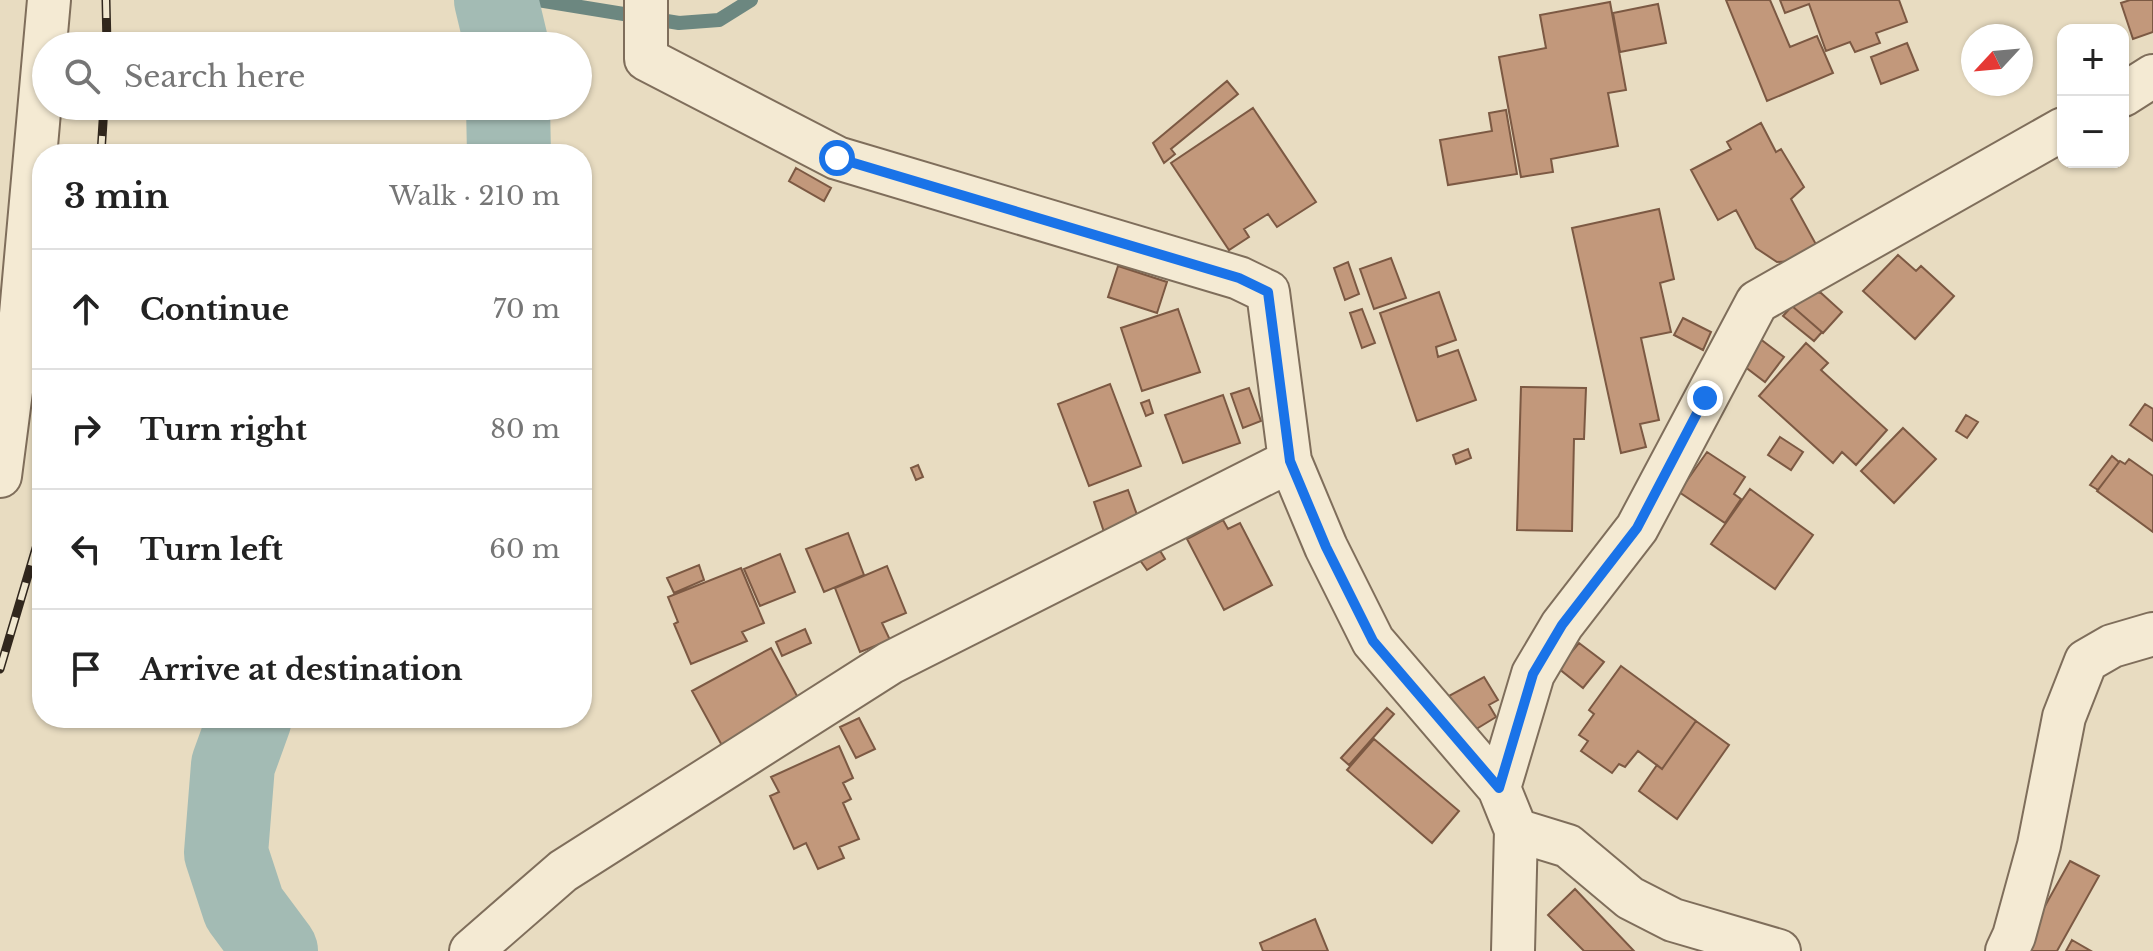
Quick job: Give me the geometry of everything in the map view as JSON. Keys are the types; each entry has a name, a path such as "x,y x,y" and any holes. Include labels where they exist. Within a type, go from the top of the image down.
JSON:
{"street":[{"path":"46,32 49,0"},
{"path":"646,13 646,59 837,158 1239,278 1268,292 1290,461 1326,547 1373,641 1499,788 1516,830 1513,951"},
{"path":"2129,91 2153,76"},
{"path":"36,144 38,120"},
{"path":"1499,788 1533,674 1562,625 1637,528 1757,302 2057,132"},
{"path":"0,476 21,314 32,191"},
{"path":"471,951 563,871 890,663 1290,461"},
{"path":"2007,951 2039,845 2064,717 2086,661 2112,646 2153,634"},
{"path":"1516,830 1568,846 1630,898 1673,920 1779,951"}],"building":[{"path":"1726,0 1770,0 1790,47 1817,36 1833,73 1767,101"},
{"path":"1780,0 1899,0 1907,22 1876,33 1880,43 1855,52 1850,42 1826,51 1809,4 1785,13"},
{"path":"2153,0 2153,32 2133,39 2121,3"},
{"path":"1610,2 1626,90 1608,93 1618,146 1551,159 1553,172 1521,177 1499,57 1546,48 1540,15"},
{"path":"1658,4 1666,43 1620,52 1613,13"},
{"path":"1907,43 1918,70 1881,84 1871,57"},
{"path":"1227,81 1238,94 1171,149 1175,154 1164,163 1153,143"},
{"path":"1253,108 1316,202 1277,227 1268,214 1244,229 1249,237 1229,250 1171,163"},
{"path":"1506,110 1517,174 1448,185 1440,140 1492,131 1489,113"},
{"path":"1761,123 1776,152 1781,149 1804,187 1791,199 1818,248 1794,261 1777,262 1756,248 1736,210 1718,220 1691,170 1731,149 1727,142"},
{"path":"796,168 831,188 824,201 789,181"},
{"path":"1659,209 1674,279 1660,283 1671,332 1641,338 1659,420 1640,424 1646,447 1621,453 1572,228"},
{"path":"1898,255 1916,271 1921,266 1954,296 1915,339 1863,291"},
{"path":"1391,258 1406,298 1374,309 1360,269"},
{"path":"1348,262 1359,294 1345,300 1334,268"},
{"path":"1118,266 1167,282 1157,313 1108,297"},
{"path":"1806,290 1821,293 1842,312 1823,333 1792,306"},
{"path":"1439,292 1456,340 1436,347 1438,357 1458,350 1476,400 1417,421 1380,313"},
{"path":"1792,306 1822,332 1814,341 1783,316"},
{"path":"1178,309 1200,372 1142,391 1121,328"},
{"path":"1362,309 1375,343 1362,348 1350,313"},
{"path":"1683,318 1711,332 1703,350 1674,335"},
{"path":"1759,338 1784,357 1765,382 1740,363"},
{"path":"1806,343 1828,363 1821,370 1887,430 1856,465 1842,452 1833,463 1759,396"},
{"path":"1110,384 1141,466 1089,486 1058,404"},
{"path":"1521,387 1586,388 1584,439 1574,439 1572,531 1517,530"},
{"path":"1249,388 1261,421 1243,428 1231,394"},
{"path":"1223,395 1240,443 1183,463 1165,415"},
{"path":"1149,400 1153,413 1146,416 1141,403"},
{"path":"2145,404 2153,409 2153,441 2130,425"},
{"path":"1966,415 1978,422 1967,438 1956,431"},
{"path":"1903,428 1936,459 1894,503 1861,471"},
{"path":"1780,437 1803,452 1791,470 1768,455"},
{"path":"1468,449 1471,458 1456,464 1453,455"},
{"path":"1707,452 1745,477 1734,494 1741,499 1725,523 1679,492"},
{"path":"2112,456 2119,462 2098,490 2090,485"},
{"path":"2129,459 2153,476 2153,532 2097,491 2120,461 2125,464"},
{"path":"918,465 923,477 916,480 911,468"},
{"path":"1750,489 1813,535 1775,589 1711,544"},
{"path":"1128,490 1140,523 1105,535 1094,502"},
{"path":"1223,520 1228,529 1240,523 1272,585 1224,610 1187,539"},
{"path":"848,533 864,575 824,592 806,549"},
{"path":"1156,544 1165,559 1147,570 1137,556"},
{"path":"780,554 795,592 760,606 744,569"},
{"path":"699,565 704,580 674,593 667,578"},
{"path":"887,566 906,613 882,623 890,640 860,652 835,588"},
{"path":"741,568 764,623 742,632 747,641 691,664 674,624 678,622 668,597"},
{"path":"805,629 811,643 782,656 776,642"},
{"path":"1579,643 1604,662 1583,688 1558,668"},
{"path":"771,648 803,707 730,760 692,691"},
{"path":"1621,666 1696,721 1662,769 1638,751 1625,767 1619,764 1612,773 1581,751 1588,741 1579,735 1594,714 1589,710"},
{"path":"1484,677 1498,700 1489,705 1496,717 1473,731 1445,698"},
{"path":"1387,708 1394,714 1349,765 1341,758"},
{"path":"859,718 875,749 856,758 840,727"},
{"path":"1696,721 1729,745 1677,819 1639,791 1657,765 1662,769"},
{"path":"1374,739 1459,811 1432,843 1347,770"},
{"path":"839,746 853,778 843,783 851,799 843,803 859,839 839,847 844,858 818,869 806,843 794,849 770,796 779,792 771,777"},
{"path":"2070,861 2099,876 2057,951 2020,951"},
{"path":"1575,889 1634,951 1584,951 1548,915"},
{"path":"1315,919 1328,951 1263,951 1260,943"},
{"path":"2072,940 2091,951 2066,951"}],"waterway":[{"path":"496,0 504,32"},
{"path":"538,0 679,23 719,20 751,0"},
{"path":"508,120 509,144"},
{"path":"246,728 233,765 226,853 244,908 276,951"}],"railway":[{"path":"106,0 107,32"},
{"path":"102,144 103,120"},
{"path":"0,669 32,562"}],"route":[{"path":"837,158 1239,278 1268,292 1290,461 1326,547 1373,641 1499,788 1533,674 1562,625 1637,528 1705,398"}]}
